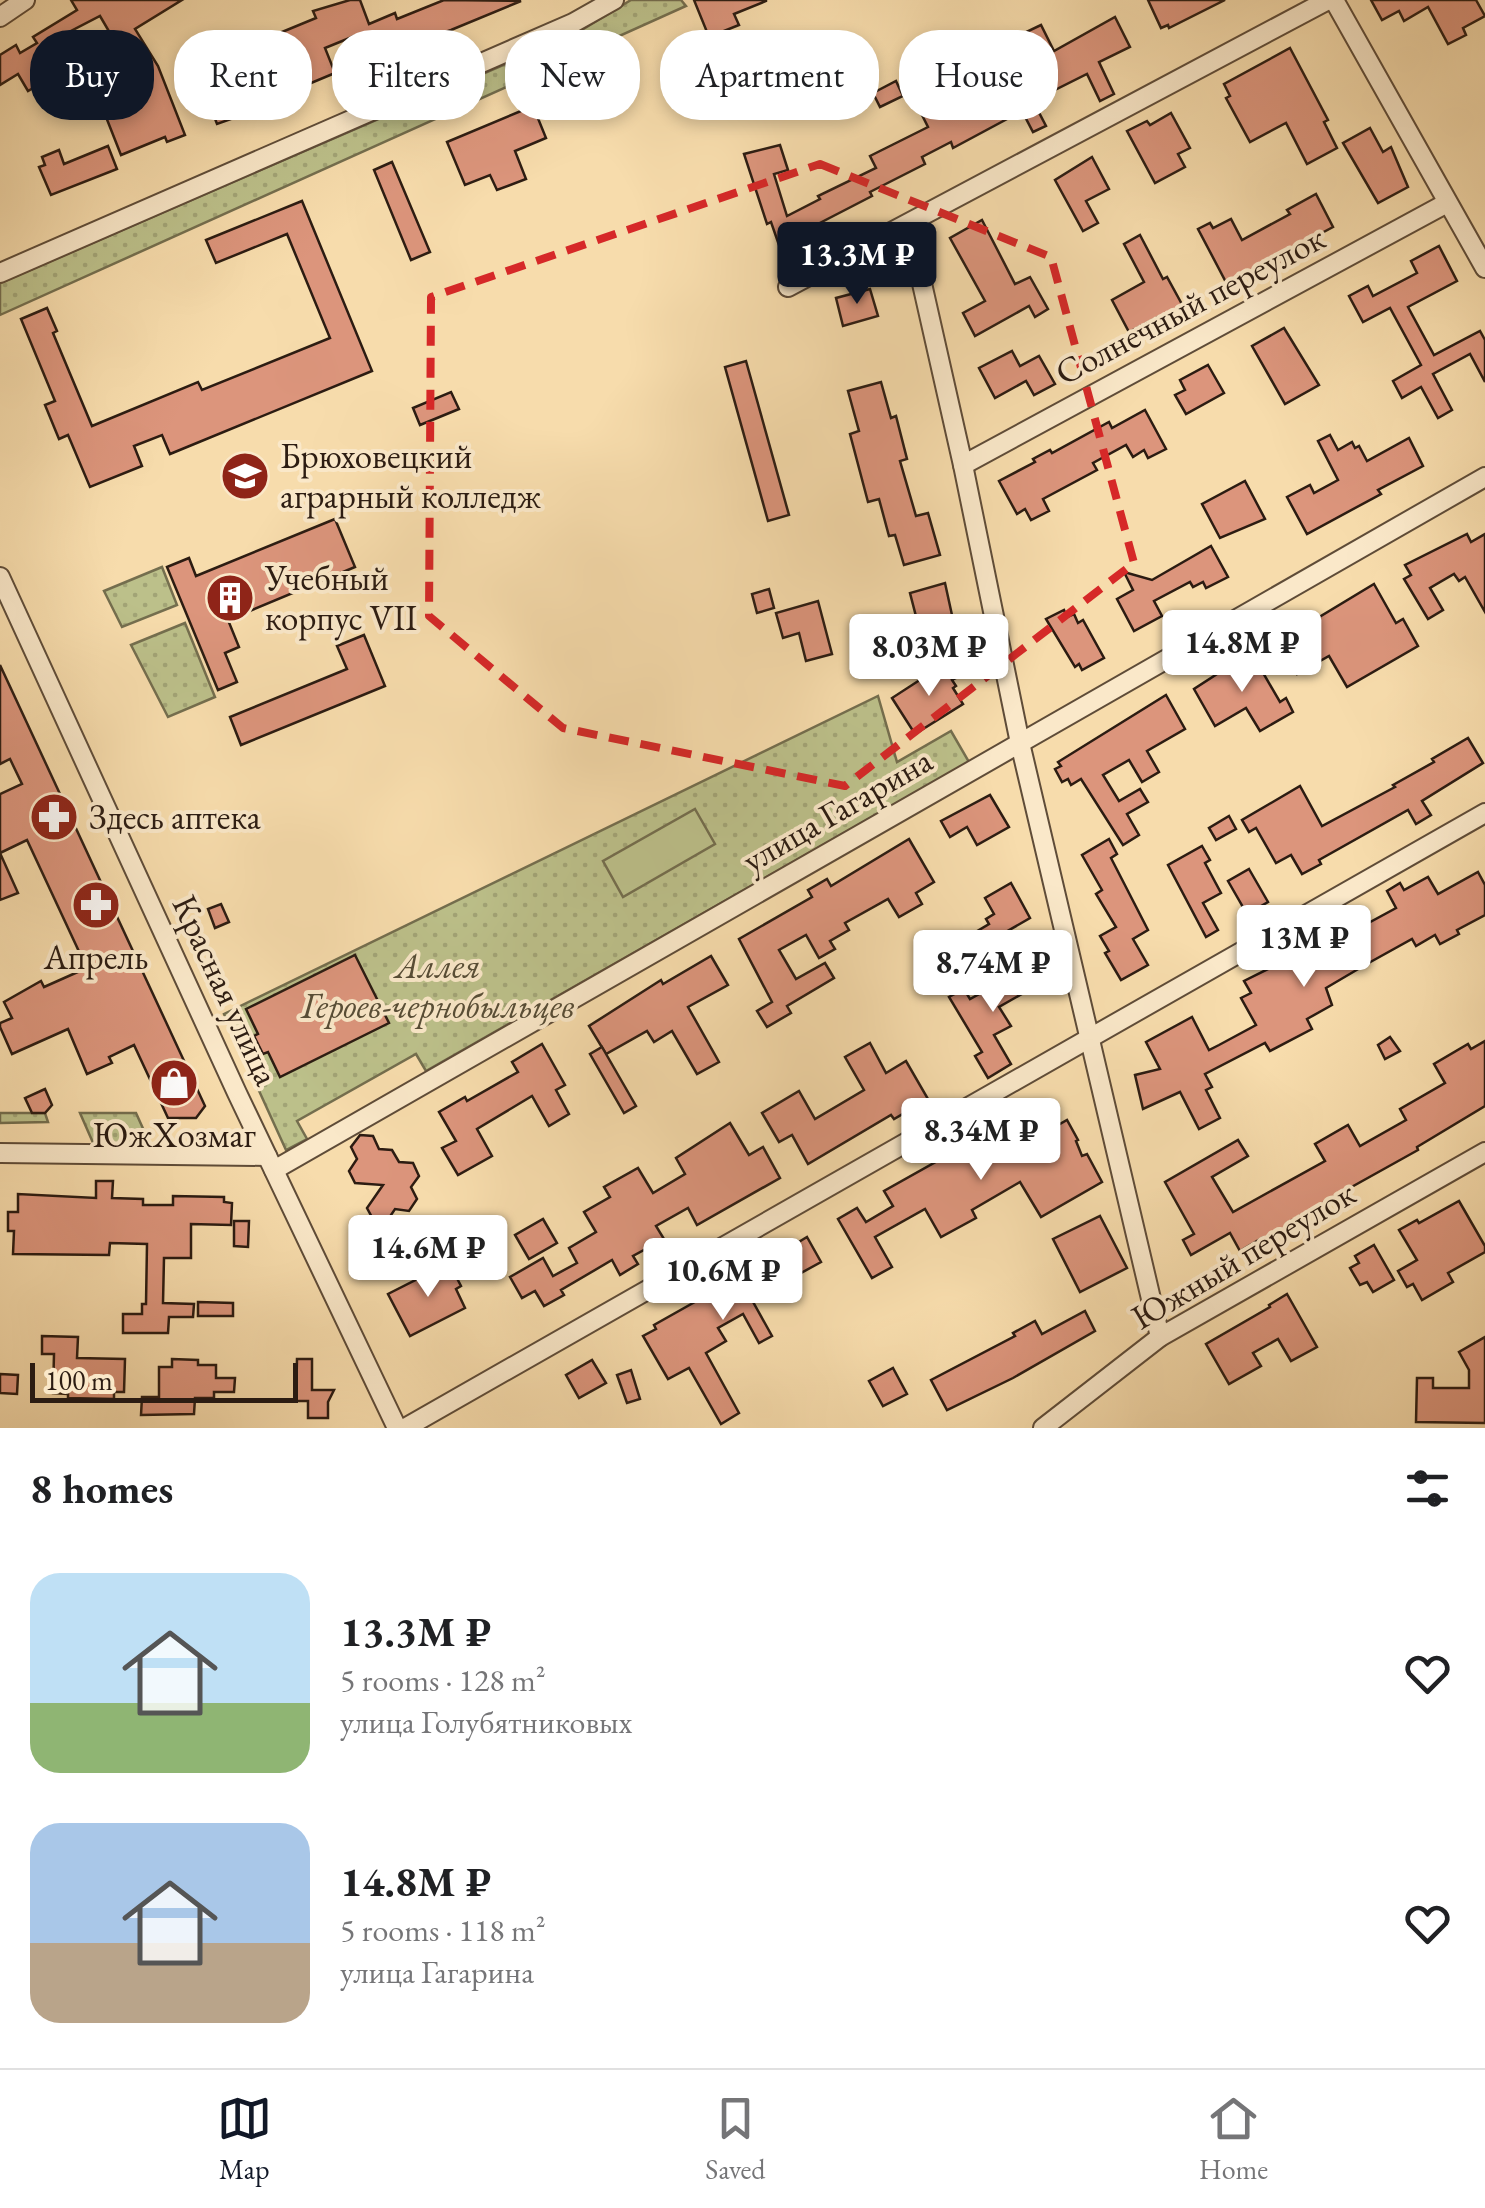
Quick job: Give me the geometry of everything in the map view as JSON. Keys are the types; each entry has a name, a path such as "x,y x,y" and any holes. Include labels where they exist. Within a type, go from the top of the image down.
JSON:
{"street":[{"path":"0,17 25,0"},
{"path":"0,272 574,23 614,0"},
{"path":"788,287 1331,0 1485,268"},
{"name":"Солнечный переулок","path":"964,465 1447,203"},
{"path":"909,226 964,465 1020,743 1160,1337"},
{"name":"улица Гагарина","path":"271,1163 1485,477"},
{"name":"Красная улица","path":"0,577 397,1428"},
{"path":"405,1428 1485,814"},
{"name":"Южный переулок","path":"1043,1428 1160,1337 1485,1152"},
{"path":"0,1153 271,1163"}],"highlighted area":[{"path":"820,164 1051,257 1134,563 845,786 563,728 429,616 431,297"}],"green space":[{"path":"631,0 681,0 686,6 633,30 582,30"},
{"path":"505,64 505,88 485,97 485,73"},
{"path":"376,120 433,120 0,315 0,283"},
{"path":"162,567 177,605 122,627 104,591"},
{"path":"185,623 215,697 168,717 131,645"},
{"name":"Аллея Героев-чернобыльцев","path":"878,696 897,762 951,731 969,762 426,1071 416,1054 297,1121 307,1139 286,1150 224,1014"},
{"path":"695,809 715,844 623,897 603,861"},
{"path":"0,1113 45,1113 48,1122 0,1123"},
{"path":"80,1113 136,1113 150,1144 94,1145"}],"building":[{"path":"71,0 182,0 136,30 108,30 100,16 73,30 44,30 77,10"},
{"path":"360,0 369,24 395,13 397,19 444,0 521,1 451,30 332,30 332,45 325,48 332,74 312,83 312,30 287,30 316,18 313,11"},
{"path":"694,0 766,0 734,14 739,25 726,30 706,30"},
{"path":"1148,0 1225,0 1169,28 1161,28"},
{"path":"1371,0 1476,0 1485,16 1463,28 1466,35 1448,44 1428,7 1404,21 1399,11 1382,20"},
{"path":"1115,17 1130,47 1099,62 1114,94 1100,101 1087,74 1058,88 1058,49"},
{"path":"16,45 20,53 30,47 28,91 18,74 0,85 0,55"},
{"path":"1290,48 1328,120 1324,122 1337,148 1307,164 1286,123 1250,142 1226,98 1230,96 1224,84"},
{"path":"154,60 174,107 174,120 179,120 185,135 167,142 165,137 121,155 107,120 154,120"},
{"path":"896,81 899,98 880,107 879,90"},
{"path":"1171,113 1190,148 1178,154 1185,167 1155,183 1127,131 1147,121 1150,125"},
{"path":"505,118 539,120 546,138 515,151 526,179 497,190 490,175 465,185 447,142"},
{"path":"924,120 1005,120 953,148 951,142 922,157 925,164 816,225 829,251 816,258 807,239 780,248 771,222 767,224 744,154 780,145 788,170 774,174 787,216 876,168 870,156 928,127"},
{"path":"1027,120 1043,120 1046,126 1033,132"},
{"path":"1370,128 1383,152 1391,147 1408,187 1378,203 1343,143"},
{"path":"108,146 117,169 51,195 39,167 45,165 42,157 59,150 64,164"},
{"path":"1092,157 1109,189 1086,201 1098,223 1083,231 1055,180"},
{"path":"392,162 430,252 411,260 374,170"},
{"path":"1316,194 1333,227 1286,252 1290,259 1265,272 1262,267 1228,286 1198,229 1210,223 1213,228 1231,219 1242,240 1290,214 1287,210"},
{"path":"302,201 372,371 170,454 162,435 134,446 142,466 90,487 68,435 59,439 45,405 55,401 21,319 47,308 57,331 53,333 92,426 198,382 202,390 330,338 287,234 216,263 206,240"},
{"path":"982,220 1015,284 1030,277 1048,309 1035,317 1029,306 975,336 963,313 985,301 950,238"},
{"path":"1140,235 1163,279 1167,277 1184,308 1129,332 1112,300 1144,282 1124,244"},
{"path":"1439,246 1457,281 1408,307 1434,355 1480,331 1485,340 1485,382 1470,354 1433,374 1452,410 1438,418 1421,387 1402,398 1393,381 1421,365 1390,308 1363,322 1349,296 1368,286 1373,296 1417,273 1411,261"},
{"path":"870,289 878,316 843,326 836,298"},
{"path":"1284,328 1319,385 1285,404 1252,346"},
{"path":"1012,351 1020,366 1039,356 1055,384 1034,395 1026,381 995,398 979,368"},
{"path":"746,361 789,515 768,521 725,367"},
{"path":"1208,365 1224,393 1186,414 1175,395 1185,390 1180,380"},
{"path":"881,382 891,418 896,416 907,459 900,461 916,516 928,513 940,555 904,565 895,535 889,536 879,499 868,502 850,434 859,431 848,391"},
{"path":"451,392 459,409 420,425 413,408"},
{"path":"1145,410 1166,449 1148,458 1144,450 1133,457 1126,445 1093,463 1097,470 1043,499 1049,511 1031,520 1025,509 1017,514 999,481 1050,450 1052,453 1109,422 1112,428"},
{"path":"1330,435 1338,450 1352,442 1355,448 1359,446 1367,461 1409,438 1423,466 1307,534 1287,497 1310,485 1314,493 1338,480 1318,441"},
{"path":"1245,481 1265,519 1220,538 1202,504"},
{"name":"Учебный корпус VII","path":"335,519 355,567 228,620 239,647 225,653 237,682 218,690 167,567 189,558 196,576"},
{"path":"1467,534 1471,542 1485,534 1485,612 1465,577 1459,581 1454,574 1430,588 1443,610 1428,619 1404,579 1411,575 1405,565"},
{"path":"1211,546 1228,577 1206,588 1203,582 1193,587 1190,582 1154,601 1162,616 1134,631 1117,599 1133,590 1124,572 1152,580"},
{"path":"945,583 952,615 918,624 910,593"},
{"path":"1374,584 1396,623 1403,619 1418,646 1347,687 1329,656 1297,674 1278,642"},
{"path":"769,589 774,608 757,613 752,594"},
{"path":"818,601 832,654 806,661 799,633 783,638 776,613"},
{"path":"1064,610 1067,617 1074,614 1078,623 1083,620 1104,658 1082,670 1079,664 1075,667 1046,619"},
{"path":"905,622 913,652 892,658 884,628"},
{"path":"364,635 385,686 241,745 230,717 347,669 337,646"},
{"path":"1251,652 1280,702 1286,698 1293,712 1260,731 1246,708 1215,726 1194,689"},
{"path":"946,663 956,678 952,680 956,686 953,688 963,704 915,734 892,698"},
{"path":"0,665 205,1106 196,1118 168,1118 134,1045 109,1057 112,1063 87,1074 68,1029 12,1054 0,1027 0,1023 12,1018 4,1002 41,981 44,987 80,971 76,961 82,958 27,840 0,853 0,794 22,784 10,759 0,764"},
{"path":"1166,695 1185,729 1147,751 1159,772 1142,782 1129,760 1103,775 1119,801 1140,789 1148,802 1127,814 1139,835 1123,845 1081,779 1071,785 1068,779 1062,782 1055,769 1061,766 1058,762"},
{"path":"1468,738 1483,763 1422,801 1431,815 1416,824 1408,810 1319,860 1321,864 1302,874 1291,855 1276,863 1256,828 1249,832 1242,820 1300,786 1322,826 1395,787"},
{"path":"990,795 1009,827 977,845 967,827 950,837 941,821"},
{"path":"1229,816 1236,829 1216,840 1209,828"},
{"path":"909,839 934,882 916,893 922,904 899,917 888,899 845,923 849,930 830,941 835,949 819,958 806,935 779,950 796,979 825,963 834,978 787,1006 791,1013 767,1027 757,1011 772,1002 739,939 812,897 808,890 827,879 831,886"},
{"path":"1109,839 1117,854 1111,858 1148,930 1133,939 1148,965 1121,980 1100,936 1116,927 1096,894 1102,890 1082,855"},
{"path":"1202,846 1210,860 1205,863 1221,893 1203,903 1218,930 1206,937 1168,865"},
{"path":"0,853 18,893 0,900"},
{"path":"1249,869 1268,902 1247,914 1228,881"},
{"path":"1478,872 1485,885 1485,915 1440,944 1435,935 1416,946 1412,939 1365,965 1326,988 1332,1005 1307,1019 1312,1029 1270,1051 1265,1043 1205,1074 1212,1087 1206,1090 1220,1118 1199,1129 1180,1092 1143,1109 1135,1075 1160,1069 1146,1042 1192,1017 1209,1050 1219,1045 1256,1025 1241,998 1251,993 1244,981 1308,949 1304,942 1316,935 1320,942 1345,928 1348,934 1396,908 1387,891 1400,883 1404,890 1428,877 1438,894"},
{"path":"1011,883 1030,918 992,940 997,947 976,959 964,939 989,924 986,919 994,914 985,898"},
{"path":"221,904 229,922 215,928 208,909"},
{"path":"355,955 389,1023 280,1077 268,1052 263,1054 254,1036 258,1034 246,1009"},
{"path":"711,956 728,985 688,1007 719,1062 697,1074 672,1031 654,1042 647,1031 606,1054 589,1026 661,980 663,984"},
{"path":"1028,961 1041,983 999,1007 1011,1026 994,1035 1011,1064 988,1078 975,1056 982,1052 949,997 964,989 970,999"},
{"path":"1390,1037 1400,1051 1385,1059 1378,1045"},
{"path":"1485,1041 1485,1106 1417,1147 1418,1150 1287,1223 1290,1228 1265,1242 1262,1238 1240,1251 1230,1233 1191,1255 1183,1240 1194,1234 1165,1182 1238,1140 1248,1156 1212,1177 1233,1212 1325,1161 1315,1144 1348,1125 1360,1146 1406,1120 1400,1109 1445,1083 1434,1064 1468,1044 1471,1049"},
{"path":"870,1043 886,1073 906,1061 928,1099 894,1119 891,1115 808,1164 792,1135 779,1142 762,1113 799,1091 815,1119 864,1090 845,1057"},
{"path":"542,1044 565,1085 556,1090 569,1114 549,1126 532,1096 477,1129 492,1156 458,1175 442,1148 456,1141 439,1112 518,1072 512,1062"},
{"path":"602,1047 636,1106 624,1113 590,1054"},
{"path":"45,1089 52,1105 45,1113 32,1113 25,1098"},
{"path":"1030,1109 1044,1133 1067,1120 1082,1156 1087,1154 1102,1182 1041,1217 1020,1182 972,1210 976,1218 941,1237 925,1209 875,1237 892,1267 872,1278 838,1219 857,1208 866,1222 893,1206 884,1191"},
{"path":"730,1123 749,1155 763,1147 780,1178 697,1225 688,1208 656,1226 664,1239 633,1256 638,1264 620,1275 612,1260 561,1290 564,1295 544,1306 535,1291 522,1298 510,1277 543,1258 553,1276 577,1263 569,1248 596,1232 584,1212 610,1197 604,1187 638,1168 653,1193 685,1174 676,1158"},
{"path":"360,1135 373,1136 379,1149 392,1150 399,1162 413,1163 419,1176 411,1187 417,1199 409,1211 395,1209 387,1221 374,1221 367,1208 383,1185 355,1183 349,1171 357,1159 351,1147"},
{"path":"96,1181 113,1181 112,1198 143,1199 143,1205 173,1205 173,1196 224,1197 224,1202 232,1203 231,1225 191,1224 191,1258 164,1258 163,1303 194,1304 193,1317 169,1317 168,1333 123,1333 123,1314 142,1314 142,1304 146,1304 147,1244 110,1243 109,1255 13,1254 14,1231 8,1231 8,1212 18,1212 18,1194 96,1198"},
{"path":"1459,1201 1485,1252 1448,1273 1453,1282 1422,1300 1413,1284 1407,1287 1398,1271 1417,1260 1399,1230"},
{"path":"1100,1216 1127,1268 1080,1292 1053,1239"},
{"path":"543,1219 557,1243 529,1259 515,1235"},
{"path":"234,1221 249,1221 248,1247 234,1246"},
{"path":"807,1237 821,1262 752,1300 772,1336 759,1343 743,1314 718,1328 726,1341 706,1353 739,1413 721,1424 689,1368 668,1379 643,1336 699,1297 731,1279 733,1282"},
{"path":"1374,1245 1394,1280 1373,1292 1367,1282 1360,1285 1350,1268 1359,1263 1355,1256"},
{"path":"449,1263 461,1286 456,1289 465,1308 410,1336 388,1294"},
{"path":"1287,1294 1317,1347 1291,1361 1278,1339 1253,1353 1261,1366 1229,1384 1206,1344"},
{"path":"198,1302 233,1303 233,1316 198,1316"},
{"path":"1085,1311 1095,1331 947,1410 931,1380 1015,1336 1013,1333 1035,1321 1042,1334"},
{"path":"42,1336 78,1337 77,1358 125,1359 124,1392 114,1392 114,1399 68,1398 68,1394 53,1393 54,1354 42,1354"},
{"path":"1485,1337 1485,1423 1416,1422 1417,1378 1433,1378 1433,1388 1469,1388 1469,1370 1459,1352"},
{"path":"172,1359 216,1365 216,1378 235,1378 234,1392 214,1392 214,1398 195,1398 194,1414 141,1415 142,1397 159,1397 159,1367 172,1367"},
{"path":"297,1359 312,1359 312,1390 334,1390 328,1402 328,1418 308,1418 308,1401 296,1401"},
{"path":"592,1360 606,1383 579,1398 566,1375"},
{"path":"893,1368 907,1394 883,1406 869,1381"},
{"path":"631,1370 640,1399 627,1403 617,1375"},
{"path":"0,1374 18,1375 17,1394 0,1393"}],"place":[{"name":"Брюховецкий аграрный колледж","path":"245,476"},
{"name":"Учебный корпус VII","path":"230,598"},
{"name":"Здесь аптека","path":"54,817"},
{"name":"Апрель","path":"96,905"},
{"name":"ЮжХозмаг","path":"174,1083"}]}
